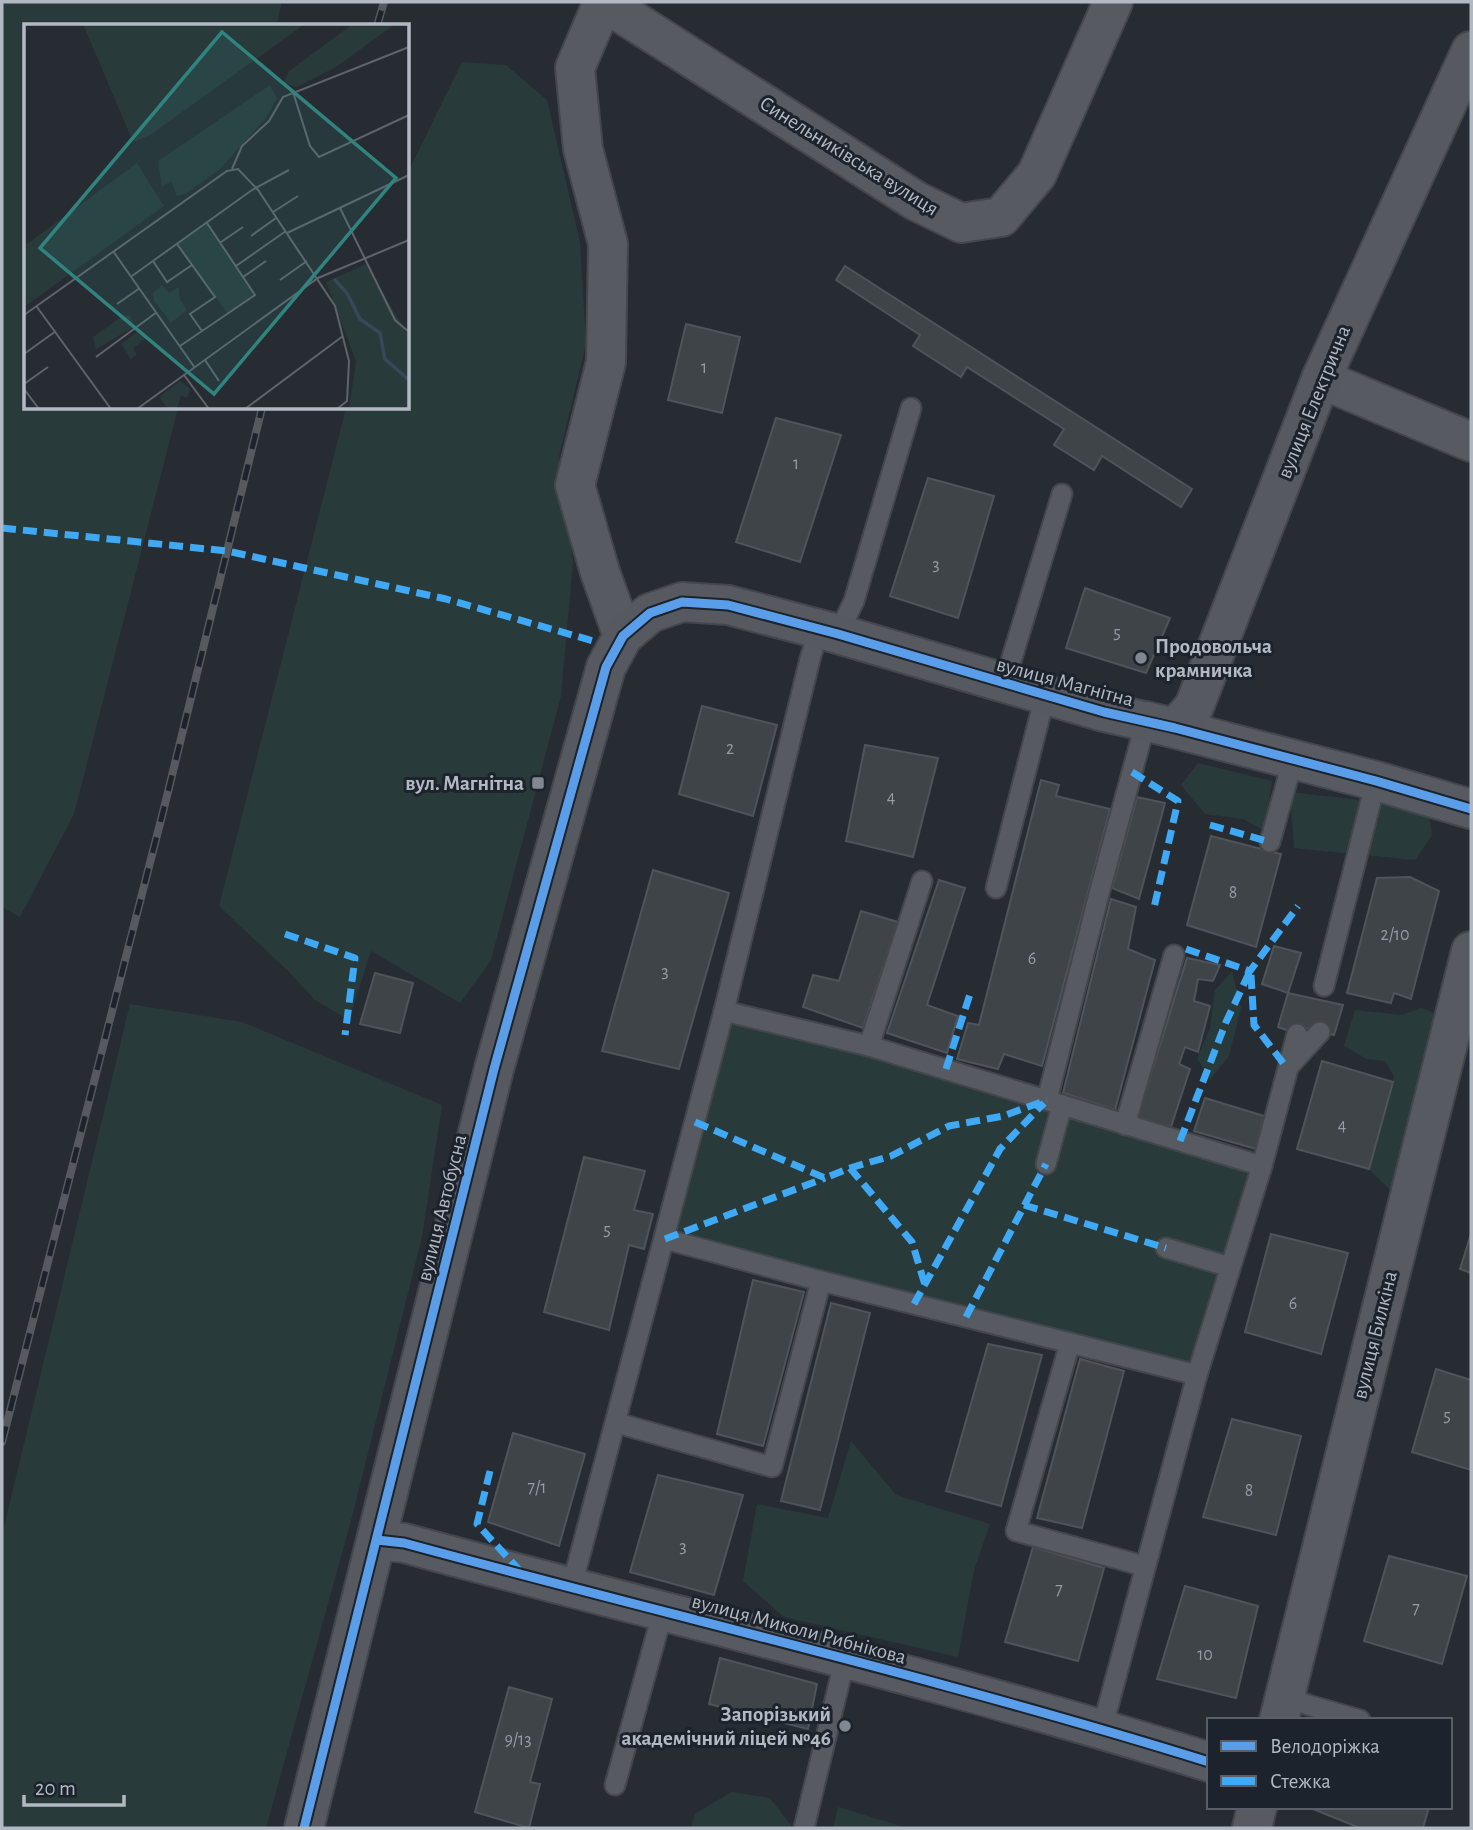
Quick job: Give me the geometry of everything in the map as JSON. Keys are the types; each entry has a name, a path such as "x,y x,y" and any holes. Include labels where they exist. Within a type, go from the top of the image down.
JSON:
{"street":[{"name":"Синельниківська вулиця","path":"604,2 916,201 961,223 1001,217 1037,174 1113,2"},
{"path":"604,2 575,68 583,149 608,244 606,362 575,485 600,572 637,624"},
{"name":"вулиця Електрична","path":"1160,725 1194,708 1321,379 1471,51"},
{"path":"1321,379 1471,442"},
{"name":"вулиця Магнітна","path":"637,624 682,602 728,605 828,631 1045,696 1376,781 1471,809"},
{"name":"вулиця Автобусна","path":"304,1828 494,1069 606,667 637,624"},
{"name":"вулиця Билкіна","path":"1282,1708 1471,951"},
{"name":"вулиця Миколи Рибнікова","path":"377,1540 404,1543 845,1659 1102,1729 1207,1761"},
{"path":"1252,1828 1257,1809"}],"lane":[{"path":"571,1589 828,631 854,601 911,408"},
{"path":"1004,684 1062,494"},
{"path":"996,888 1045,696"},
{"path":"1046,1164 1054,1102 1100,890 1160,725"},
{"path":"1270,842 1293,761"},
{"path":"1324,986 1376,781"},
{"path":"869,1046 922,881"},
{"path":"1125,1125 1174,955"},
{"path":"724,1011 869,1046 1262,1166"},
{"path":"1287,1068 1320,1032"},
{"path":"1102,1729 1197,1375 1262,1166 1297,1034"},
{"path":"665,1239 1197,1375"},
{"path":"1166,1248 1230,1267"},
{"path":"617,1423 772,1467 821,1281"},
{"path":"1070,1343 1016,1531 1144,1566"},
{"path":"615,1785 663,1611"},
{"path":"804,1828 845,1659"},
{"path":"1282,1708 1308,1705 1353,1718"}],"shaded area":[{"path":"2,2 282,2 276,24 24,24 24,410 177,410 74,814 20,917 2,907"},
{"path":"462,62 506,65 547,100 580,242 586,344 559,457 573,562 561,696 491,960 460,1003 371,951 349,1020 315,1000 219,906 345,410 410,410 410,168"},
{"path":"1198,763 1272,781 1265,831 1243,819 1205,814 1181,785"},
{"path":"1290,792 1387,803 1429,815 1432,835 1415,860 1294,848"},
{"path":"1232,971 1241,1008 1229,1056 1210,1080 1197,1058 1210,1028 1215,990"},
{"path":"130,1004 242,1022 442,1105 422,1237 352,1517 266,1828 2,1828 2,1535"},
{"path":"1421,1008 1441,1015 1425,1056 1421,1101 1395,1195 1369,1169 1394,1076 1385,1061 1367,1059 1344,1046 1355,1010 1402,1015"},
{"path":"724,1011 1262,1166 1197,1375 665,1239"},
{"path":"851,1441 896,1495 990,1524 974,1570 958,1657 784,1617 743,1581 757,1504 828,1518"},
{"path":"731,1792 770,1798 793,1828 691,1828 695,1814"},
{"path":"838,1807 904,1827 904,1828 833,1828"}],"building":[{"path":"845,266 1192,489 1181,507 1102,456 1094,470 1054,445 1064,429 967,367 961,377 913,346 920,335 836,280"},
{"path":"686,324 740,337 722,413 668,400"},
{"path":"776,418 841,435 800,562 736,542"},
{"path":"928,478 994,496 958,618 890,596"},
{"path":"1085,588 1170,618 1146,673 1066,648"},
{"path":"702,706 777,725 753,816 679,794"},
{"path":"865,745 938,758 913,857 846,841"},
{"path":"1041,780 1059,785 1056,796 1110,809 1042,1066 1004,1054 998,1069 957,1059 968,1023 979,1025"},
{"path":"1137,797 1165,803 1139,899 1112,888"},
{"path":"1211,836 1281,854 1256,947 1187,925"},
{"path":"653,870 729,893 679,1069 602,1051"},
{"path":"1410,877 1439,891 1411,999 1394,993 1391,1003 1347,993 1377,878"},
{"path":"939,880 965,888 927,1005 958,1016 947,1053 887,1033"},
{"path":"1111,899 1136,907 1128,949 1155,960 1115,1110 1063,1093"},
{"path":"861,911 898,922 863,1028 803,1007 813,975 839,981"},
{"path":"1274,946 1301,953 1288,993 1262,984"},
{"path":"1187,958 1220,965 1213,981 1198,979 1194,1001 1210,1006 1198,1052 1185,1047 1179,1064 1190,1069 1170,1130 1137,1119"},
{"path":"375,973 413,983 400,1033 360,1024"},
{"path":"1288,993 1343,1005 1334,1035 1306,1028 1304,1036 1278,1027"},
{"path":"1322,1061 1393,1082 1369,1169 1297,1149"},
{"path":"1205,1098 1264,1116 1256,1149 1194,1131"},
{"path":"584,1157 645,1171 634,1210 653,1214 644,1249 629,1245 609,1330 544,1312"},
{"path":"1271,1234 1348,1253 1321,1354 1245,1332"},
{"path":"1471,1234 1471,1273 1460,1269"},
{"path":"753,1280 804,1292 763,1446 717,1434"},
{"path":"831,1303 870,1313 820,1510 781,1501"},
{"path":"988,1344 1042,1355 1001,1506 946,1491"},
{"path":"1080,1359 1124,1371 1082,1528 1037,1518"},
{"path":"1436,1369 1471,1380 1471,1470 1412,1452"},
{"path":"1232,1419 1301,1436 1276,1535 1203,1517"},
{"path":"513,1433 585,1454 559,1546 488,1522"},
{"path":"658,1475 743,1495 714,1595 630,1572"},
{"path":"1033,1547 1104,1568 1078,1661 1005,1642"},
{"path":"1389,1556 1467,1576 1442,1664 1364,1641"},
{"path":"1185,1586 1258,1606 1236,1698 1157,1679"},
{"path":"720,1658 817,1684 808,1729 709,1704"},
{"path":"509,1687 552,1699 530,1782 540,1784 529,1828 475,1812"},
{"path":"1313,1809 1428,1809 1423,1828 1360,1828"}],"railway":[{"path":"378,24 384,2"},
{"path":"2,1442 165,804 262,410"}],"marked path":[{"path":"2,528 227,551 446,599 597,642"},
{"path":"1132,772 1178,801 1154,908"},
{"path":"1210,825 1270,842"},
{"path":"1186,949 1250,971 1298,906"},
{"path":"285,934 355,958 345,1035"},
{"path":"1180,1141 1226,1022 1250,971"},
{"path":"1251,975 1254,1025 1287,1068"},
{"path":"946,1069 971,991"},
{"path":"695,1122 825,1178 891,1156 949,1126 1003,1116 1047,1100"},
{"path":"914,1304 1000,1149 1044,1103"},
{"path":"966,1317 1046,1164"},
{"path":"850,1168 912,1242 925,1285"},
{"path":"665,1239 825,1178"},
{"path":"1024,1205 1166,1248"},
{"path":"490,1471 477,1524 521,1572"}],"cycle path":[{"path":"304,1828 494,1069 606,667 623,636 650,613 682,602 728,605 838,634 1104,712 1376,781 1471,809"},
{"path":"377,1540 404,1543 908,1675 1207,1761"}],"place":[{"name":"Продовольча крамничка","path":"1141,658"},
{"name":"вул. Магнітна","path":"538,783"},
{"name":"Запорізький академічний ліцей №46","path":"845,1726"}]}
